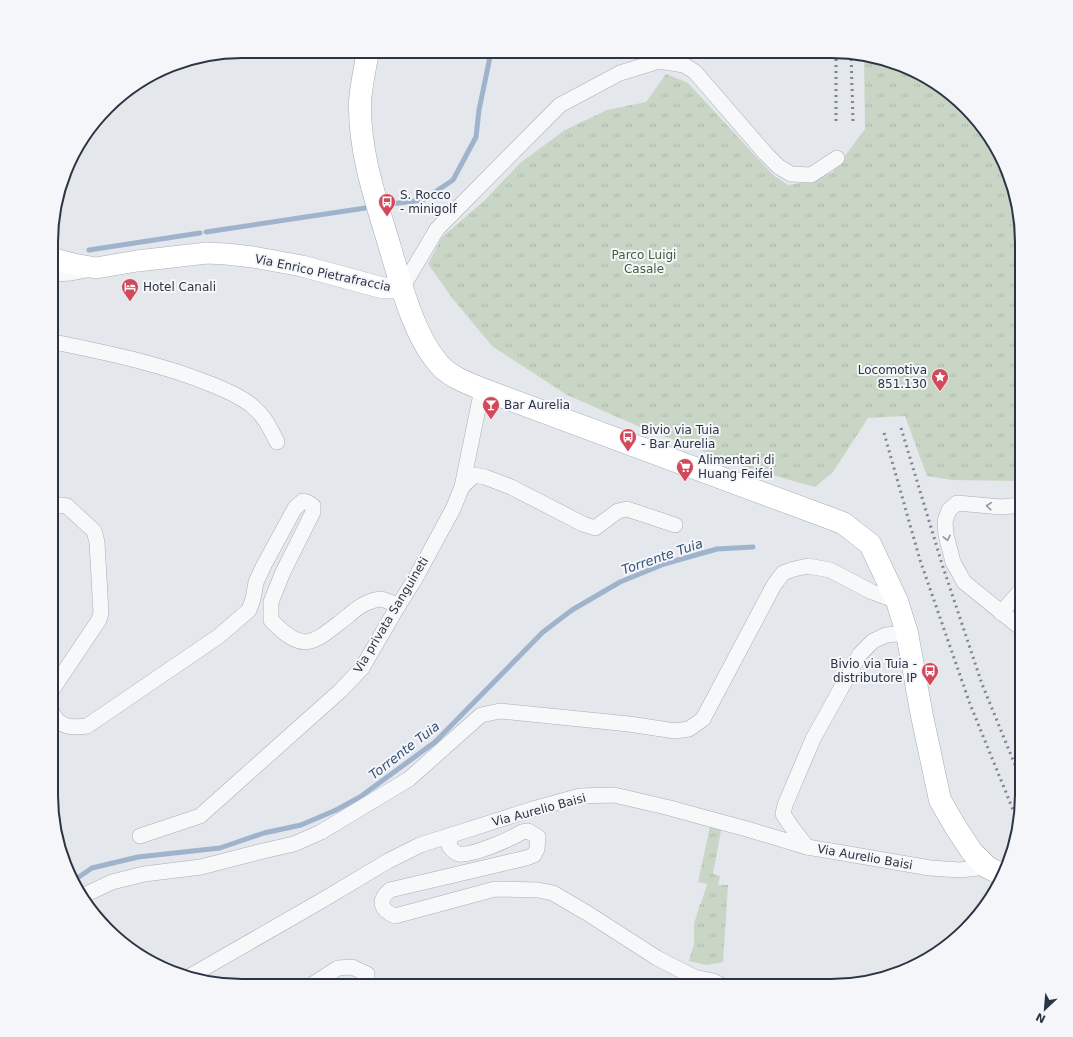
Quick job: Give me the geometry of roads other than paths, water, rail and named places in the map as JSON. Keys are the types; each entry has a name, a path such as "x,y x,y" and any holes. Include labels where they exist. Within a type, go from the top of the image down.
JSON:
{"main road":[{"path":"367,58 360,102 364,148 375,196 402,288 422,340 439,365 461,380 482,389 843,523 870,544 898,601 907,633 922,716 940,800 972,852 995,871"}],"street":[{"path":"402,288 437,229 560,105 620,73 659,61 684,65 695,72 766,154 779,167 791,174 811,175 837,158"},
{"name":"Via Enrico Pietrafraccia","path":"58,260 96,268 137,261 207,253 253,257 302,266 383,288 402,288"},
{"path":"58,274 96,268"},
{"path":"58,343 154,364 227,391 249,404 266,420 277,442"},
{"name":"Via privata Sanguineti","path":"140,836 200,816 334,697 362,668 415,580 453,509 462,487 482,389"},
{"path":"462,487 474,476 485,477 511,487 583,524 595,528 618,511 627,509 675,525"},
{"path":"58,720 63,724 74,728 87,726 219,636 249,610 253,599 256,582 264,565 295,508 303,501 313,506 313,512 283,572 271,602 271,620 296,641 307,643 320,637 362,605 379,599 388,601 398,606"},
{"path":"1015,506 1001,507 957,503 949,510 946,521 946,534 954,562 964,582 1015,624"},
{"path":"58,506 61,504 67,506 94,531 97,542 101,613 99,620 58,681"},
{"path":"87,894 112,882 144,874 201,867 294,844 321,832 409,779 481,715 500,711 622,723 675,731 689,729 703,719 774,585 783,573 794,569 808,566 830,570 872,592 898,601"},
{"path":"1001,613 1015,597"},
{"path":"807,847 790,826 784,814 784,805 813,739 860,654 873,641 886,635 907,633"},
{"name":"Via Aurelio Baisi","path":"195,973 388,861 420,845 580,796 614,795 748,828 807,847 930,868 995,871"},
{"path":"451,835 449,846 453,851 459,854 472,853 522,832 528,831 538,837 538,843 534,855 526,858 390,890 385,895 382,902 384,909 387,912 396,916 495,888 538,890 553,894 593,917 657,958 694,977 704,979"},
{"path":"321,979 338,968 352,967 367,974 367,979"}],"waterway":[{"path":"382,205 423,200 453,180 476,137 479,110 490,58"},
{"path":"206,232 372,207"},
{"path":"89,250 200,233"},
{"name":"Torrente Tuia","path":"78,878 92,868 138,857 220,848 264,833 301,825 336,810 360,797 435,742 543,632 572,610 620,582 664,564 717,549 753,547"}],"railway":[{"path":"836,58 836,124"},
{"path":"851,59 853,122"},
{"path":"901,428 942,564 982,684 1015,765"},
{"path":"884,433 920,560 970,704 1014,812"}],"place":[{"name":"S. Rocco - minigolf","path":"387,217"},
{"name":"Hotel Canali","path":"130,302"},
{"name":"Locomotiva 851.130","path":"940,392"},
{"name":"Bar Aurelia","path":"491,420"},
{"name":"Bivio via Tuia - Bar Aurelia","path":"628,452"},
{"name":"Alimentari di Huang Feifei","path":"685,482"},
{"name":"Bivio via Tuia - distributore IP","path":"930,686"}],"park label":[{"name":"Parco Luigi Casale","path":"644,262"}]}
